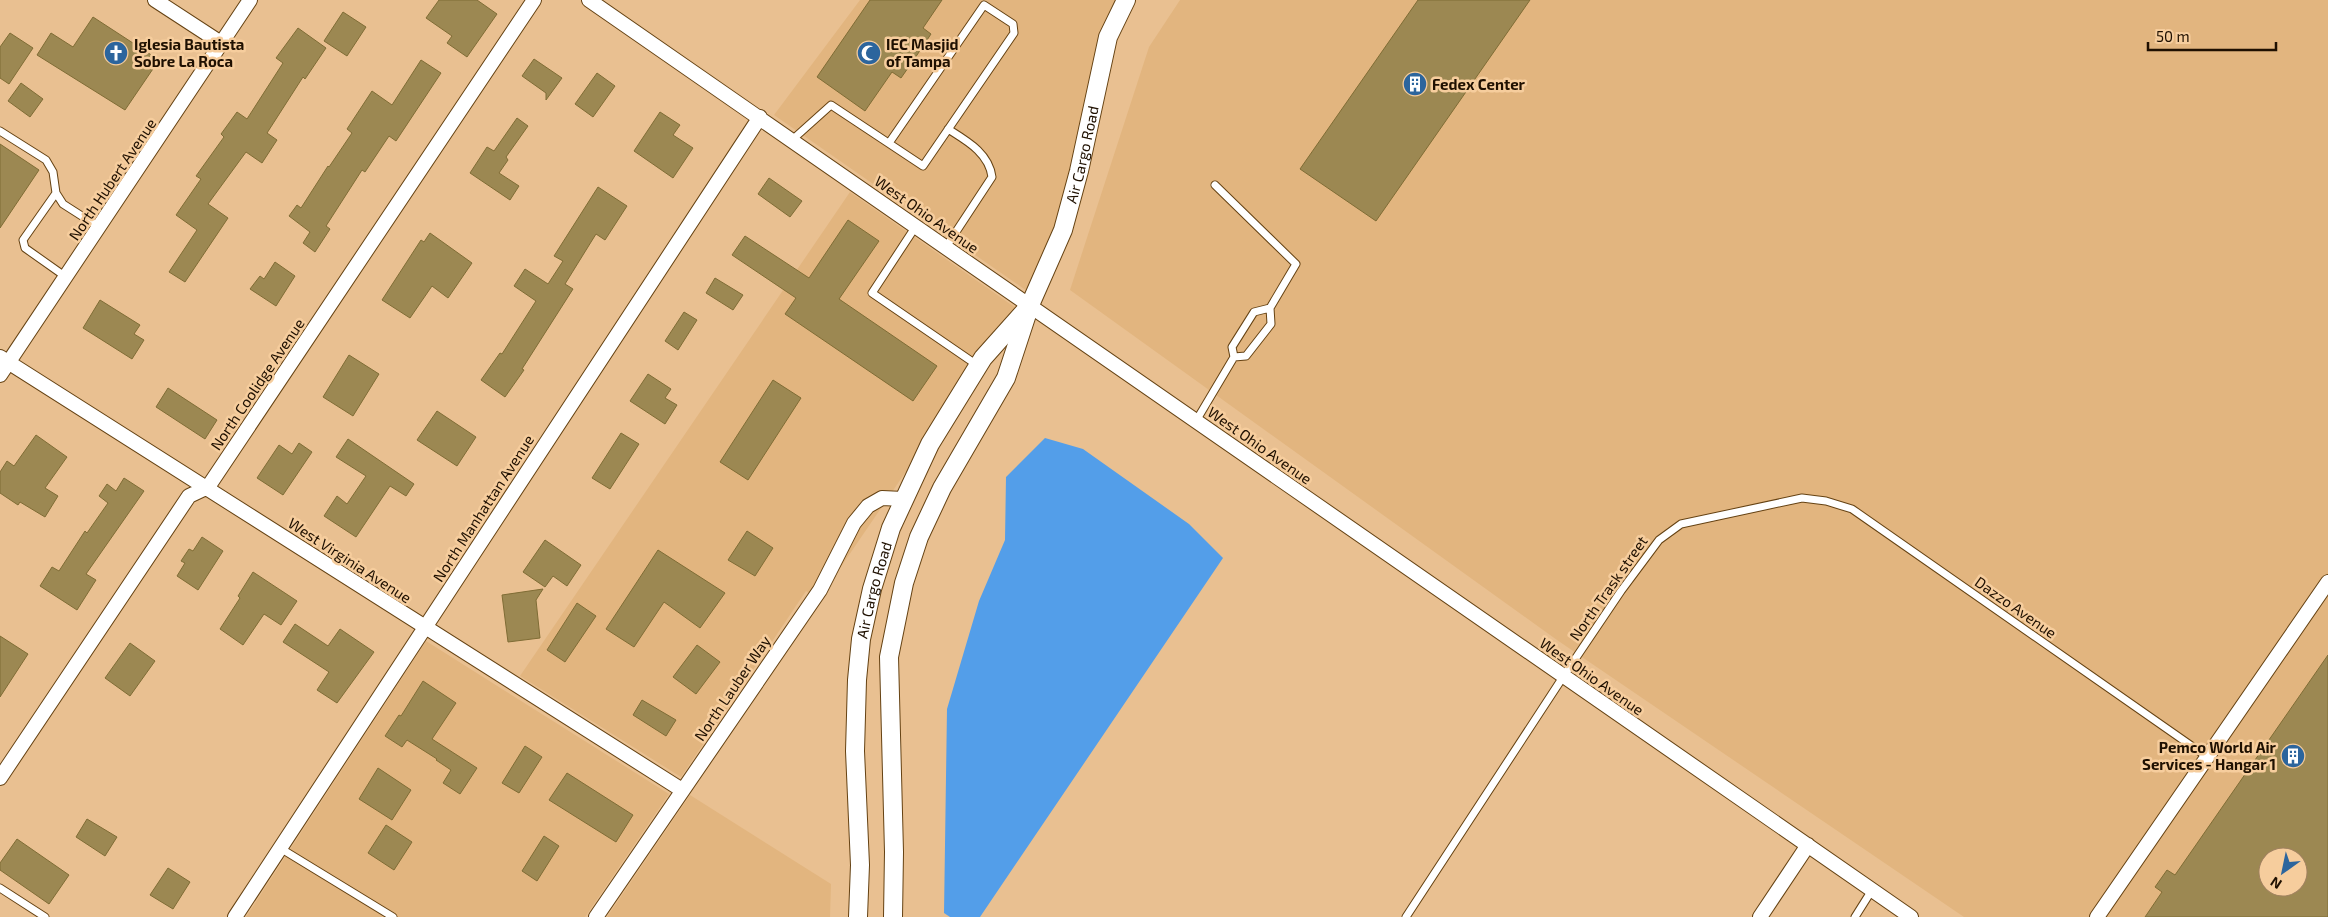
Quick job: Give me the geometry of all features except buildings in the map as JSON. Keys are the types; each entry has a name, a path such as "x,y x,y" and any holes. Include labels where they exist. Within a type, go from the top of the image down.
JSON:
{"street":[{"path":"156,0 221,43"},
{"name":"North Hubert Avenue","path":"0,375 4,360 66,277 250,0"},
{"name":"North Coolidge Avenue","path":"0,778 189,496 208,487 534,0"},
{"name":"West Ohio Avenue","path":"589,0 1911,917"},
{"name":"Air Cargo Road","path":"893,917 894,852 889,729 889,657 894,623 904,583 919,537 942,488 1006,378 1030,305 1064,230 1079,171 1108,36 1126,0"},
{"name":"North Manhattan Avenue","path":"235,917 760,117"},
{"name":"Air Cargo Road","path":"858,917 860,865 855,718 861,639 872,589 891,528 930,444 978,366 1030,305"},
{"name":"West Virginia Avenue","path":"4,360 208,487 424,628 682,790"},
{"name":"North Lauber Way","path":"596,917 820,590 854,523 868,506 882,498 903,499"},
{"path":"2097,917 2206,756 2328,582"},
{"path":"1760,917 1808,845"}],"lane":[{"path":"792,140 831,105 923,166 1014,33 1014,24 984,5 889,143"},
{"path":"946,247 992,177 990,164 984,156 968,141 948,129"},
{"path":"0,131 46,160 54,172 56,193 63,204 99,227"},
{"path":"1215,185 1296,264 1270,308 1270,324 1246,356 1234,358"},
{"path":"56,193 23,240 25,248 66,277"},
{"path":"916,226 872,294 978,366"},
{"path":"1196,421 1234,358 1232,347 1254,312 1270,308"},
{"name":"North Trask street","path":"1406,917 1563,676 1620,591 1658,540 1681,524 1802,498"},
{"name":"Dazzo Avenue","path":"1802,498 1826,501 1852,510 2206,756"},
{"path":"280,848 393,917"},
{"path":"0,888 45,917"},
{"path":"1855,917 1872,890"}],"shaded area":[{"path":"860,0 1116,0 1100,33 1070,170 1055,228 1027,291 774,115"},
{"path":"1180,0 2328,0 2328,917 1964,917 1557,640 1070,290 1149,47"},
{"path":"850,192 1016,308 975,353 922,440 907,470 819,599 806,591 681,777 520,676"},
{"path":"426,641 669,794 585,917 246,917"},
{"path":"690,795 831,884 830,917 607,917"}],"water":[{"path":"1045,438 1083,449 1189,524 1223,558 980,917 950,917 944,913 947,709 979,601 1005,540 1006,477"}],"place":[{"name":"Iglesia Bautista Sobre La Roca","path":"116,53"},
{"name":"IEC Masjid of Tampa","path":"869,53"},
{"name":"Fedex Center","path":"1415,84"},
{"name":"Pemco World Air Services - Hangar 1","path":"2293,756"}]}
